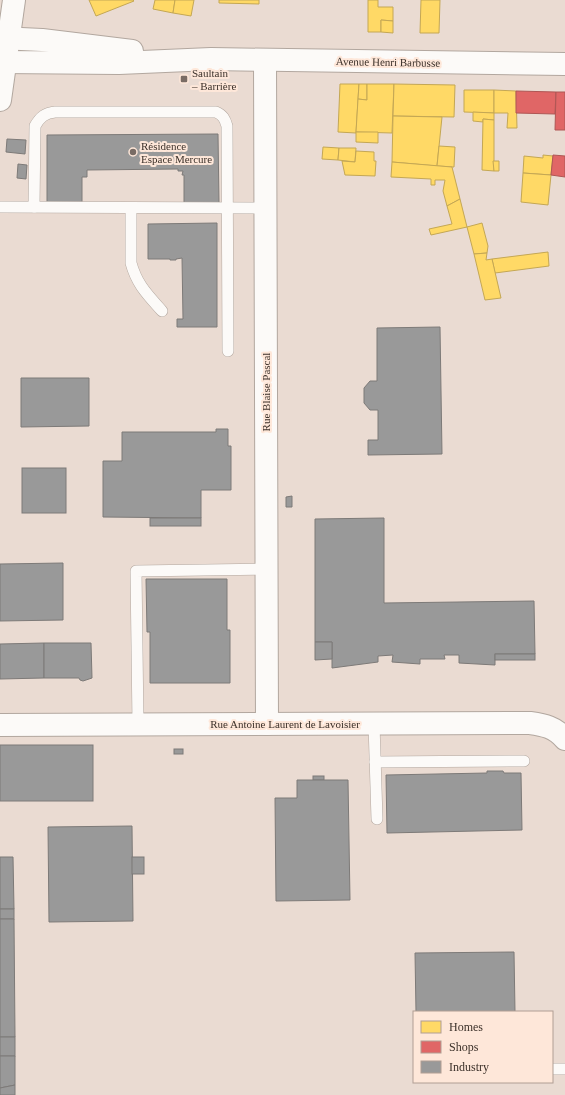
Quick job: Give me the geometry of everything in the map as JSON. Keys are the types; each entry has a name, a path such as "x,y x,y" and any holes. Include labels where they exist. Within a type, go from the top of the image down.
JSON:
{"street":[{"path":"0,100 4,38 14,0"},
{"name":"Avenue Henri Barbusse","path":"4,38 42,40 210,59"},
{"name":"Avenue Henri Barbusse","path":"2,62 125,63 210,59 565,64"},
{"name":"Rue Blaise Pascal","path":"265,60 267,724"},
{"name":"Rue Antoine Laurent de Lavoisier","path":"0,725 530,723 554,728 565,739"}],"lane":[{"path":"34,207 35,126 41,117 46,114 55,112 216,112 221,114 227,126 228,351"},
{"path":"0,207 265,208"},
{"path":"131,208 131,263 140,285 162,311"},
{"path":"138,724 136,572 266,569"},
{"path":"374,724 377,819"},
{"path":"375,762 524,761"},
{"path":"553,1069 565,1069"}],"building: Homes":[{"path":"89,0 133,0 134,1 96,16"},
{"path":"155,0 175,0 173,13 153,9"},
{"path":"175,0 194,0 191,16 173,13"},
{"path":"219,0 259,0 259,4 219,3"},
{"path":"368,0 378,0 378,7 393,7 393,21 381,20 381,32 368,32"},
{"path":"421,0 440,0 439,33 420,33"},
{"path":"381,20 393,21 393,33 381,32"},
{"path":"340,84 359,84 356,133 338,132"},
{"path":"359,84 367,84 367,100 358,99"},
{"path":"367,84 394,84 392,133 356,132 358,99 367,100"},
{"path":"394,84 455,85 454,117 393,116"},
{"path":"464,90 494,90 494,113 464,112"},
{"path":"494,90 516,91 517,128 507,128 508,113 494,113"},
{"path":"473,112 494,113 494,120 483,119 483,122 473,121"},
{"path":"393,116 442,117 437,166 392,162"},
{"path":"483,119 494,120 494,171 482,170"},
{"path":"356,132 378,132 378,143 356,142"},
{"path":"439,146 455,147 454,167 437,166"},
{"path":"323,147 339,148 338,160 322,159"},
{"path":"339,148 356,148 355,162 338,160"},
{"path":"356,151 374,152 374,161 376,161 375,176 345,175 342,161 355,162"},
{"path":"543,155 553,156 551,175 523,173 524,156 543,158"},
{"path":"493,161 499,161 499,171 494,171"},
{"path":"392,162 452,167 460,199 447,206 443,191 445,180 435,180 435,185 431,185 431,179 391,177"},
{"path":"523,173 551,175 548,205 521,202"},
{"path":"460,199 467,227 431,235 429,229 452,224 447,206"},
{"path":"482,223 488,246 487,253 474,254 467,227"},
{"path":"548,252 549,266 495,273 492,259"},
{"path":"487,253 486,260 492,259 501,298 485,300 474,254"}],"building: Shops":[{"path":"516,91 556,92 555,114 516,113"},
{"path":"556,92 565,92 565,130 555,130"},
{"path":"553,155 565,156 565,177 551,175"}],"building: Industry":[{"name":"Résidence Espace Mercure","path":"218,134 219,203 184,203 184,175 182,175 183,171 178,171 178,169 87,170 87,177 82,177 82,204 47,204 47,135"},
{"path":"7,139 26,140 25,154 6,152"},
{"path":"18,164 27,165 26,179 17,178"},
{"path":"217,223 217,327 177,327 177,319 183,319 182,258 176,260 148,259 148,224"},
{"path":"440,327 442,454 368,455 368,440 378,440 378,410 370,410 364,403 364,388 370,381 377,381 377,328"},
{"path":"21,378 89,378 89,426 21,427"},
{"path":"216,429 228,429 228,446 231,446 231,490 201,490 201,518 103,517 103,461 122,461 122,432 216,432"},
{"path":"22,468 66,468 66,513 22,513"},
{"path":"292,496 292,507 286,507 286,497"},
{"path":"150,518 201,518 201,526 150,526"},
{"path":"384,518 384,603 534,601 535,654 495,654 495,665 459,663 459,655 444,655 445,659 420,659 420,664 392,662 393,655 378,656 378,662 332,668 332,642 315,642 315,519"},
{"path":"63,563 63,620 0,621 0,564"},
{"path":"146,579 227,579 227,630 230,630 230,683 150,683 150,632 147,632"},
{"path":"315,642 332,642 332,659 315,660"},
{"path":"44,643 44,678 0,679 0,644"},
{"path":"44,643 91,643 92,678 83,681 79,678 44,678"},
{"path":"495,654 535,654 535,660 495,660"},
{"path":"0,745 93,745 93,801 0,801"},
{"path":"174,749 183,749 183,754 174,754"},
{"path":"487,771 521,773 522,830 387,833 386,775 487,773"},
{"path":"313,776 324,776 324,780 313,780"},
{"path":"297,780 348,780 350,900 276,901 275,798 297,798"},
{"path":"132,826 133,921 49,922 48,827"},
{"path":"0,857 13,857 14,909 0,909"},
{"path":"132,857 144,857 144,874 132,874"},
{"path":"0,909 14,909 14,919 0,919"},
{"path":"0,919 14,919 15,1037 0,1037"},
{"path":"514,952 515,1011 416,1011 415,953"},
{"path":"0,1037 15,1037 15,1056 0,1056"},
{"path":"0,1056 15,1056 15,1085 0,1088"},
{"path":"15,1085 15,1095 0,1095 0,1088"}],"place":[{"name":"Saultain – Barrière","path":"184,79"},
{"name":"Résidence Espace Mercure","path":"133,152"}]}
